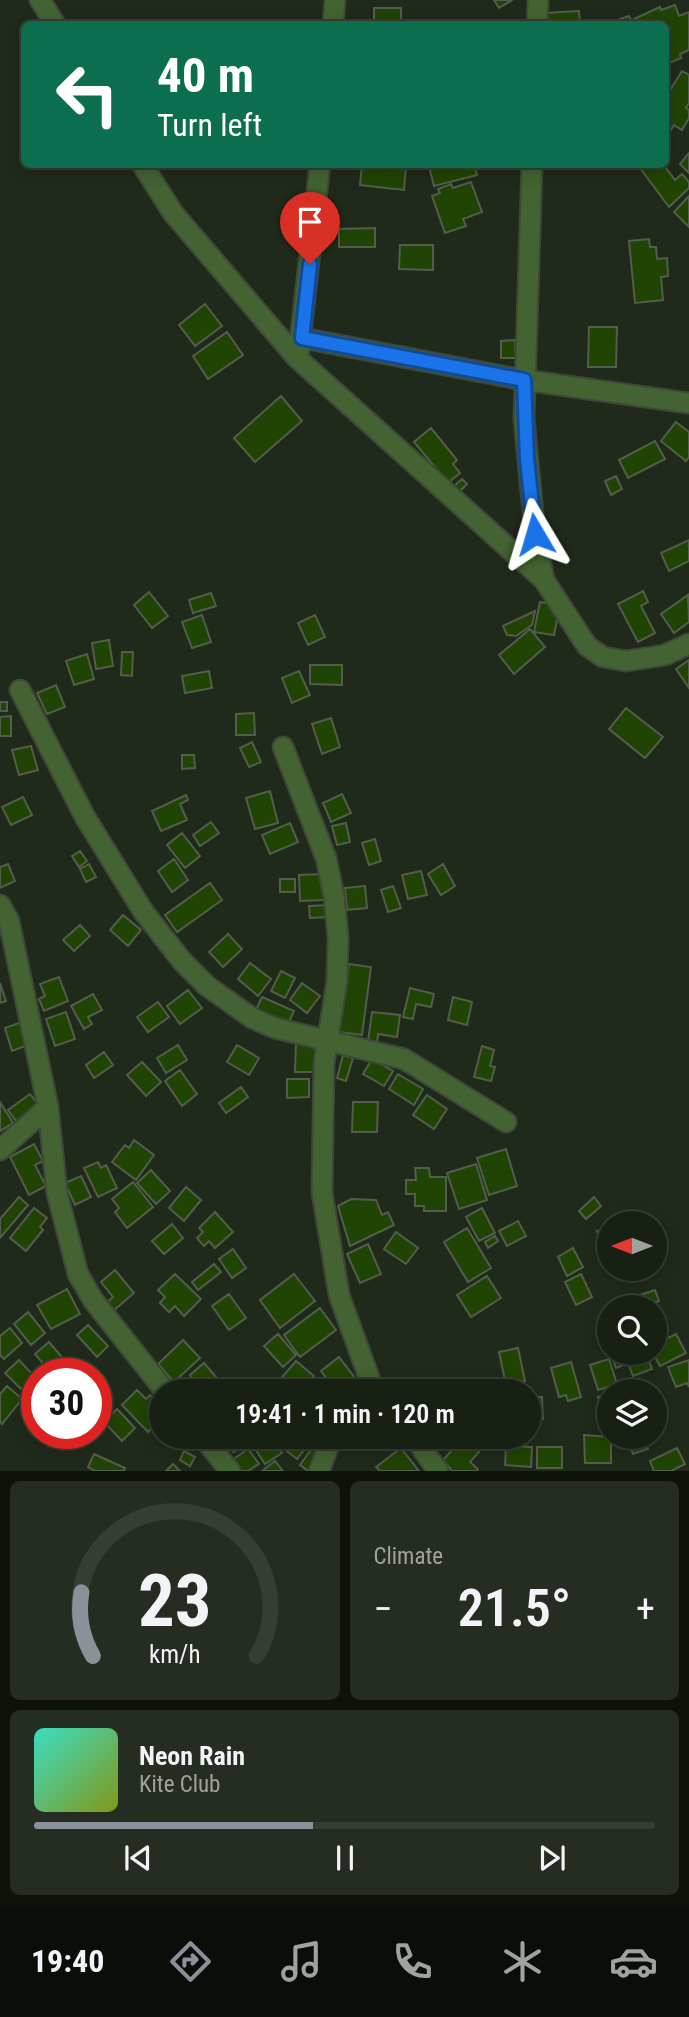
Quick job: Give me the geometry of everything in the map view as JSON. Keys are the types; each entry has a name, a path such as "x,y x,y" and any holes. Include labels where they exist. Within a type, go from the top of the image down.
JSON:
{"street":[{"path":"40,0 53,21"},
{"path":"333,21 335,0"},
{"path":"537,21 538,0"},
{"path":"145,168 173,213 298,358 544,580 587,646 603,657 626,661 665,654 689,644"},
{"path":"298,358 320,168"},
{"path":"532,168 524,380 529,479 544,580"},
{"path":"302,338 524,380 689,403"},
{"path":"20,690 85,817 143,911 207,986 252,1018 275,1028 404,1059 506,1122"},
{"path":"283,747 326,858 334,896 338,937 337,981 327,1041 322,1178 326,1225 342,1304 367,1379"},
{"path":"0,905 9,921 48,1107 57,1193 78,1274 93,1300 156,1379"},
{"path":"0,1150 48,1107"},
{"path":"213,1449 230,1471"},
{"path":"319,1471 327,1449"},
{"path":"422,1449 438,1471"}],"building":[{"path":"494,0 512,0 499,8"},
{"path":"675,5 679,16 689,12 689,50 680,54 681,58 669,63 669,21 634,19 660,7 661,10"},
{"path":"374,8 401,8 401,21 374,21"},
{"path":"579,11 580,21 545,21 544,13"},
{"path":"629,16 632,21 621,21 620,19"},
{"path":"682,71 689,75 689,103 686,108 689,110 689,118 682,130 674,125 669,133 669,92"},
{"path":"689,153 689,173 680,164"},
{"path":"362,168 406,168 404,190 360,185"},
{"path":"430,168 475,168 477,175 434,186"},
{"path":"640,168 666,168 675,180 682,174 689,182 689,188 669,207"},
{"path":"471,182 482,212 463,219 466,226 445,233 432,196 440,193 438,189 451,184 453,188"},
{"path":"689,196 689,227 674,212"},
{"path":"375,228 375,247 339,247 339,229"},
{"path":"649,239 650,247 656,247 657,259 667,258 668,276 661,277 663,300 635,303 629,241"},
{"path":"400,245 433,245 433,270 399,269"},
{"path":"205,304 222,326 195,346 179,325"},
{"path":"589,327 617,327 616,367 588,367"},
{"path":"227,332 243,355 208,379 193,356"},
{"path":"515,340 516,358 501,358 501,341"},
{"path":"281,396 302,421 255,462 234,438"},
{"path":"676,422 689,432 689,457 686,461 661,441"},
{"path":"431,428 457,460 453,464 460,473 448,483 414,442"},
{"path":"655,441 665,459 628,478 619,460"},
{"path":"616,476 622,489 611,495 605,481"},
{"path":"462,479 467,484 458,493 453,487"},
{"path":"689,540 689,561 669,571 661,553"},
{"path":"643,591 648,602 641,606 655,633 638,642 618,604"},
{"path":"149,592 168,616 152,628 134,605"},
{"path":"211,593 216,606 193,613 189,600"},
{"path":"688,595 689,622 674,633 661,614"},
{"path":"540,602 560,606 554,635 534,632"},
{"path":"535,611 532,625 516,636 507,635 503,626"},
{"path":"202,615 211,642 192,648 182,622"},
{"path":"315,615 325,637 308,645 298,623"},
{"path":"530,629 545,647 514,674 499,655"},
{"path":"109,640 113,666 96,669 92,643"},
{"path":"122,652 133,652 132,676 121,675"},
{"path":"87,654 94,679 74,685 66,661"},
{"path":"689,660 689,688 676,669"},
{"path":"310,665 342,665 342,685 310,684"},
{"path":"209,671 212,688 185,693 182,676"},
{"path":"299,671 310,695 292,703 282,678"},
{"path":"56,685 65,707 47,714 37,693"},
{"path":"0,702 7,702 7,711 0,711"},
{"path":"626,708 663,737 645,758 609,729"},
{"path":"254,713 255,735 236,735 236,714"},
{"path":"11,716 11,736 0,736 0,717"},
{"path":"331,718 340,747 322,754 312,724"},
{"path":"252,742 261,762 249,767 240,748"},
{"path":"31,746 38,770 19,775 12,750"},
{"path":"182,755 194,755 195,768 182,769"},
{"path":"270,791 278,823 255,829 246,798"},
{"path":"342,794 351,813 331,822 323,803"},
{"path":"186,795 188,800 180,804 187,820 161,831 152,811"},
{"path":"23,797 32,815 11,825 2,807"},
{"path":"211,822 219,833 200,846 193,835"},
{"path":"290,823 298,842 270,854 262,835"},
{"path":"346,823 350,842 337,845 332,826"},
{"path":"182,833 200,856 185,868 167,845"},
{"path":"375,839 381,861 369,865 362,843"},
{"path":"80,851 87,861 79,867 72,856"},
{"path":"174,859 188,880 172,892 158,871"},
{"path":"8,864 15,881 0,888 0,867"},
{"path":"89,864 96,877 86,882 80,869"},
{"path":"443,864 455,886 441,895 428,874"},
{"path":"421,871 427,895 408,899 402,875"},
{"path":"323,874 324,900 300,901 299,875"},
{"path":"280,879 295,879 295,892 280,892"},
{"path":"210,883 222,900 177,932 165,915"},
{"path":"365,886 367,908 347,910 345,888"},
{"path":"393,886 401,908 388,912 381,890"},
{"path":"328,905 329,917 310,918 309,906"},
{"path":"123,915 141,930 128,946 110,930"},
{"path":"80,925 90,936 74,951 63,940"},
{"path":"228,934 242,949 223,967 209,952"},
{"path":"250,963 271,979 258,996 238,979"},
{"path":"349,964 371,967 362,1035 339,1032"},
{"path":"281,971 295,978 285,998 271,991"},
{"path":"59,977 68,1001 44,1011 39,999 45,996 40,984"},
{"path":"0,983 6,1001 0,1003"},
{"path":"302,983 320,996 307,1013 290,1000"},
{"path":"410,988 434,994 431,1007 416,1004 413,1019 403,1017"},
{"path":"188,990 202,1008 180,1024 167,1006"},
{"path":"93,994 102,1010 88,1017 92,1024 84,1029 71,1006"},
{"path":"262,997 294,1011 288,1024 256,1010"},
{"path":"453,997 472,1002 467,1025 448,1020"},
{"path":"158,1002 169,1017 148,1032 137,1017"},
{"path":"66,1012 75,1039 55,1046 46,1019"},
{"path":"372,1012 400,1015 397,1037 378,1034 377,1043 368,1041"},
{"path":"24,1021 31,1044 12,1051 5,1028"},
{"path":"315,1040 316,1072 295,1072 296,1041"},
{"path":"178,1045 187,1060 166,1073 157,1058"},
{"path":"237,1045 259,1058 249,1075 227,1062"},
{"path":"482,1046 494,1050 490,1066 495,1067 491,1081 474,1077"},
{"path":"104,1052 113,1065 94,1078 86,1065"},
{"path":"343,1055 353,1058 346,1081 337,1078"},
{"path":"372,1059 393,1071 384,1086 363,1074"},
{"path":"142,1062 161,1082 146,1096 127,1075"},
{"path":"180,1070 197,1094 182,1106 165,1081"},
{"path":"398,1074 423,1089 414,1105 389,1089"},
{"path":"287,1079 309,1079 309,1097 287,1098"},
{"path":"241,1087 248,1097 226,1113 219,1103"},
{"path":"30,1094 38,1104 16,1121 8,1110"},
{"path":"427,1095 447,1109 434,1129 413,1115"},
{"path":"0,1102 13,1123 0,1131"},
{"path":"353,1102 378,1102 377,1132 352,1132"},
{"path":"134,1140 154,1155 136,1180 112,1162 125,1145 129,1148"},
{"path":"34,1144 43,1161 35,1165 46,1186 29,1195 10,1157"},
{"path":"506,1149 517,1186 489,1195 477,1158"},
{"path":"98,1162 101,1168 106,1165 117,1188 98,1197 84,1168"},
{"path":"476,1164 487,1200 459,1209 447,1173"},
{"path":"415,1168 429,1168 430,1177 446,1177 446,1211 424,1211 424,1206 415,1206 415,1194 406,1194 406,1180 416,1180"},
{"path":"151,1170 170,1191 156,1204 137,1183"},
{"path":"81,1176 91,1197 75,1205 65,1183"},
{"path":"133,1182 153,1207 127,1228 115,1212 119,1208 112,1199"},
{"path":"186,1187 201,1200 184,1221 169,1208"},
{"path":"19,1197 28,1205 0,1238 0,1219"},
{"path":"594,1197 601,1206 586,1219 579,1211"},
{"path":"351,1199 376,1200 382,1215 388,1212 394,1225 350,1246 338,1206"},
{"path":"34,1208 47,1218 40,1227 43,1230 26,1251 10,1238"},
{"path":"482,1208 495,1233 479,1241 466,1217"},
{"path":"215,1212 233,1232 215,1248 209,1241 204,1246 197,1238 203,1232 199,1228"},
{"path":"518,1221 526,1236 507,1246 499,1231"},
{"path":"172,1224 183,1238 164,1254 152,1241"},
{"path":"467,1228 491,1268 468,1282 444,1242"},
{"path":"396,1232 418,1248 406,1264 384,1249"},
{"path":"495,1236 498,1241 488,1248 485,1242"},
{"path":"368,1244 381,1274 360,1283 347,1254"},
{"path":"573,1248 583,1267 567,1276 558,1257"},
{"path":"233,1249 246,1268 232,1278 219,1259"},
{"path":"214,1264 221,1272 198,1290 192,1282"},
{"path":"115,1270 134,1293 113,1311 106,1303 113,1297 101,1282"},
{"path":"175,1274 201,1299 184,1316 175,1306 169,1312 160,1303 165,1297 158,1290"},
{"path":"294,1274 315,1301 280,1328 260,1300"},
{"path":"581,1274 592,1297 576,1305 565,1282"},
{"path":"487,1276 501,1298 471,1317 457,1295"},
{"path":"67,1289 80,1314 51,1329 37,1305"},
{"path":"655,1290 657,1295 640,1295"},
{"path":"229,1294 246,1318 229,1330 212,1306"},
{"path":"320,1308 336,1330 300,1357 284,1335"},
{"path":"28,1312 45,1333 31,1345 14,1324"},
{"path":"88,1325 108,1346 97,1357 77,1335"},
{"path":"10,1328 22,1343 4,1359 0,1355 0,1336"},
{"path":"278,1334 296,1355 283,1367 264,1346"},
{"path":"676,1334 686,1353 667,1362 667,1338"},
{"path":"183,1340 200,1358 177,1379 171,1379 158,1364"},
{"path":"49,1342 63,1358 38,1358 35,1354"},
{"path":"518,1348 525,1379 505,1379 499,1352"},
{"path":"339,1357 355,1378 327,1379 321,1371"},
{"path":"19,1360 21,1389 5,1373"},
{"path":"689,1360 689,1387 687,1383 676,1387 668,1367"},
{"path":"296,1361 314,1376 311,1379 280,1379"},
{"path":"571,1362 581,1397 568,1401 566,1395 559,1397 551,1368"},
{"path":"204,1363 218,1379 193,1379 190,1375"},
{"path":"597,1363 597,1365 611,1365 615,1379 597,1379 597,1387 590,1365"},
{"path":"629,1365 650,1365 652,1369 633,1376"},
{"path":"7,1386 21,1398 2,1424 0,1422 0,1394"},
{"path":"137,1390 146,1399 149,1396 148,1432 122,1405"},
{"path":"541,1397 542,1397 541,1419"},
{"path":"117,1409 135,1428 122,1441 112,1430 112,1414"},
{"path":"584,1435 597,1436 597,1449 611,1449 611,1463 585,1463"},
{"path":"562,1447 562,1468 537,1468 537,1449"},
{"path":"677,1448 685,1464 671,1471 654,1471 650,1461"},
{"path":"248,1449 259,1464 248,1471 239,1471 232,1460"},
{"path":"255,1449 279,1449 282,1453 265,1464"},
{"path":"284,1449 305,1449 297,1459"},
{"path":"311,1449 321,1454 308,1471 300,1465"},
{"path":"402,1449 419,1471 380,1471 376,1467"},
{"path":"453,1449 477,1449 479,1452 470,1462 477,1471 452,1471 443,1460"},
{"path":"506,1449 532,1449 531,1467 505,1465"},
{"path":"631,1449 648,1449 633,1454"},
{"path":"184,1451 195,1457 190,1466 180,1460"},
{"path":"94,1454 125,1468 124,1471 95,1471 88,1467"},
{"path":"275,1461 283,1471 262,1471"},
{"path":"173,1464 180,1471 166,1471"}],"route":[{"path":"310,264 302,338 524,380 524,419 535,534"}]}
